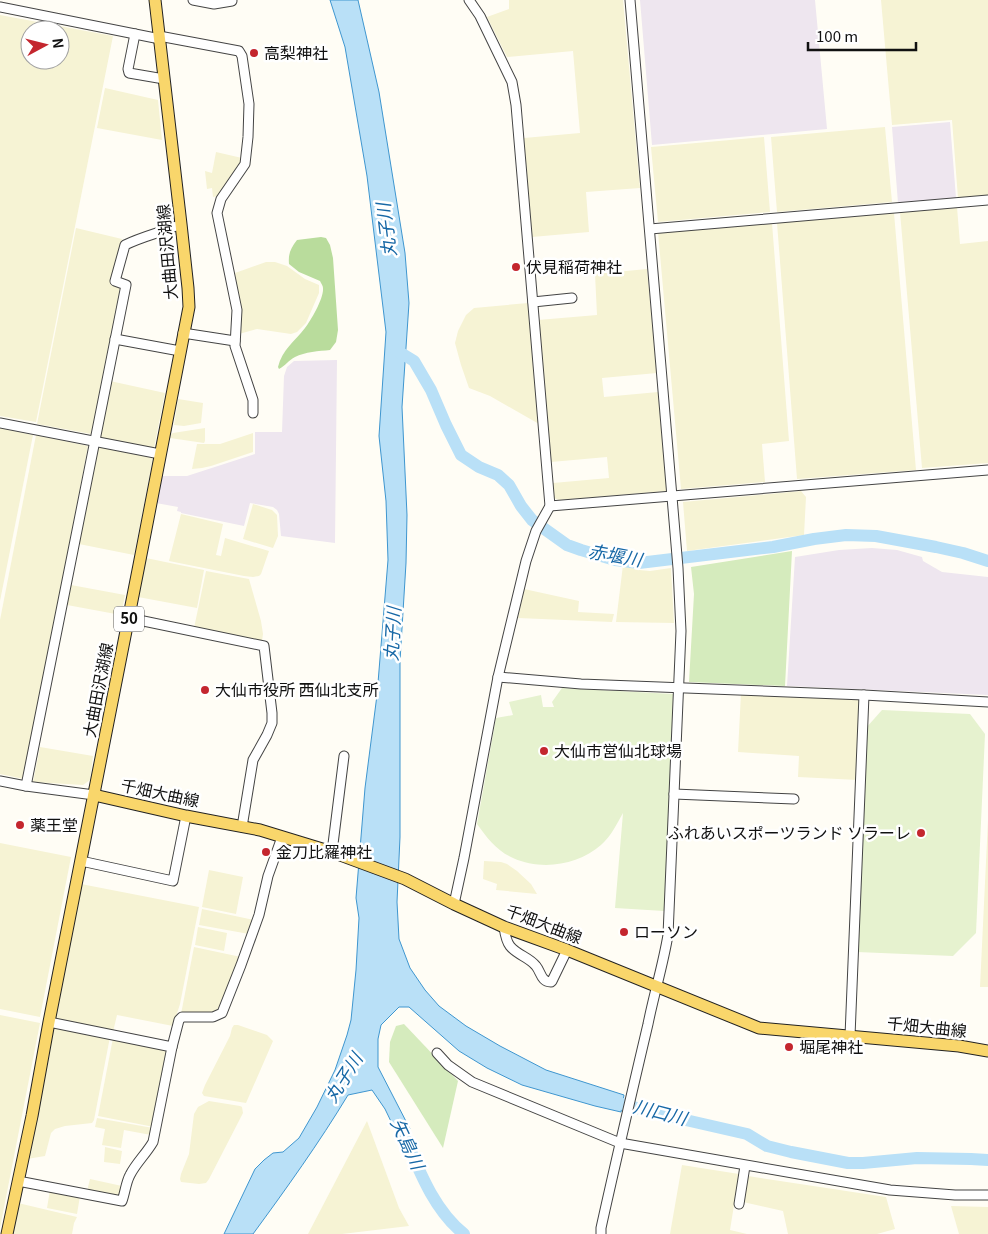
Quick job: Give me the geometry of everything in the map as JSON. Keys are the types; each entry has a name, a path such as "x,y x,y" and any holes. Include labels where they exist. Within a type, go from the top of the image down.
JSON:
{"main road":[{"name":"大曲田沢湖線","path":"7,1234 32,1116 188,307 188,288 155,0"},
{"name":"千畑大曲線","path":"94,796 260,830 332,852 405,879 504,927 568,950 759,1028 959,1046 988,1051"}],"street":[{"path":"193,0 214,4 232,1"},
{"path":"454,904 498,677 526,561 536,531 550,506 516,105 512,82 480,16 469,0"},
{"path":"602,1234 621,1139 668,935 681,631 677,554 630,0"},
{"path":"0,7 135,34 239,51 242,56 248,104 248,137 245,164 221,199 216,213 236,310 235,346 253,400 253,413"},
{"path":"135,34 128,69 129,73 164,79"},
{"path":"650,229 988,200"},
{"path":"26,786 126,285 115,282 125,245 181,224"},
{"path":"533,302 572,298"},
{"path":"184,333 235,341"},
{"path":"115,339 180,351"},
{"path":"0,423 160,454"},
{"path":"550,506 988,470"},
{"path":"129,618 264,646 272,723 253,760 242,827"},
{"path":"498,677 581,684 864,695 988,702"},
{"path":"850,1036 864,695"},
{"path":"332,852 344,756"},
{"path":"0,781 94,796"},
{"path":"674,794 794,799"},
{"path":"81,861 173,881 186,816"},
{"path":"18,1181 122,1201 129,1176 153,1142 179,1020 182,1017 213,1017 222,1013 259,915 268,876 282,837"},
{"path":"504,927 509,945 514,951 532,961 537,966 543,979 548,983 552,981 568,950"},
{"path":"49,1022 172,1047"},
{"path":"437,1053 448,1065 472,1082 621,1139 745,1166 890,1190 955,1195 988,1195"},
{"path":"739,1204 745,1166"}],"shaded area":[{"path":"509,0 623,0 640,188 586,192 589,232 532,237 524,138 580,133 573,51 507,57 487,17 509,9"},
{"path":"640,0 815,0 827,129 652,145"},
{"path":"881,0 988,0 988,195 958,198 952,120 892,125"},
{"path":"0,15 27,20 20,20 20,70 70,70 70,28 113,36 36,422 0,416"},
{"path":"105,88 158,100 162,140 97,128"},
{"path":"950,122 956,198 898,203 892,127"},
{"path":"885,127 892,202 777,212 771,137"},
{"path":"764,137 770,212 658,222 651,147"},
{"path":"216,152 242,158 219,196 213,197 212,188 207,189 205,171 212,173"},
{"path":"957,207 960,244 988,241 988,463 922,468 900,212"},
{"path":"894,213 916,470 797,479 777,223"},
{"path":"772,223 789,441 762,444 765,482 681,489 658,232"},
{"path":"76,228 122,239 111,285 120,288 91,434 37,424"},
{"path":"266,262 275,262 287,266 305,279 319,285 319,293 306,323 297,332 291,334 257,329 239,334 240,307 235,273"},
{"path":"647,269 657,373 602,378 604,397 658,392 667,491 559,500 554,498 553,483 609,478 607,457 551,462 538,320 597,315 595,274"},
{"path":"528,303 539,424 490,396 469,388 455,343 458,331 466,315 474,308"},
{"path":"337,360 335,543 281,536 279,514 273,507 250,503 244,526 181,513 177,511 178,507 156,503 162,476 187,476 255,454 255,432 282,432 284,376 287,367 294,361"},
{"path":"110,381 165,393 154,448 99,437"},
{"path":"178,399 203,403 201,423 184,426 174,425"},
{"path":"0,428 33,435 0,601"},
{"path":"205,428 204,443 170,438 173,433"},
{"path":"253,433 253,452 211,466 192,469 197,444 220,444"},
{"path":"36,435 88,446 24,779 0,774 0,620"},
{"path":"98,447 153,458 134,555 79,544"},
{"path":"801,491 806,497 804,535 687,551 683,502"},
{"path":"253,504 272,510 277,515 278,536 273,548 243,539"},
{"path":"181,514 223,524 216,555 221,556 225,538 269,551 261,574 253,577 244,576 169,561"},
{"path":"872,548 897,550 922,557 923,561 942,572 988,577 988,695 787,686 795,557 839,550"},
{"path":"146,558 204,570 197,608 138,597"},
{"path":"623,565 650,571 671,568 674,623 616,622"},
{"path":"206,571 249,579 261,621 262,641 194,628"},
{"path":"71,585 125,595 121,615 67,605"},
{"path":"524,589 579,601 578,612 614,614 612,622 518,618"},
{"path":"741,693 862,699 858,780 798,777 799,756 738,752"},
{"path":"40,747 93,756 90,780 83,785 33,782"},
{"path":"988,820 988,987 980,987"},
{"path":"0,843 71,857 40,1017 0,1009"},
{"path":"484,861 507,864 531,884 537,894 496,890 497,884 483,879"},
{"path":"209,870 243,877 236,914 202,907"},
{"path":"81,884 199,907 180,1004 173,1026 117,1015 113,1032 54,1020"},
{"path":"202,909 254,920 249,934 199,925"},
{"path":"198,927 227,933 224,951 195,945"},
{"path":"194,947 241,957 221,1007 215,1014 181,1014"},
{"path":"0,1015 40,1023 0,1228"},
{"path":"234,1025 267,1035 273,1041 246,1103 204,1096 202,1093"},
{"path":"53,1026 110,1037 94,1120 92,1123 55,1129 51,1133 45,1156 27,1159"},
{"path":"113,1038 168,1049 154,1127 98,1116"},
{"path":"209,1101 240,1106 243,1113 206,1183 181,1182 181,1174 189,1154 194,1114 198,1107"},
{"path":"97,1118 153,1128 151,1135 124,1130 121,1148 102,1145 105,1129 95,1127"},
{"path":"367,1121 399,1208 409,1226 342,1234 308,1234"},
{"path":"105,1147 122,1151 120,1164 104,1162"},
{"path":"682,1165 739,1174 730,1230 747,1234 670,1234"},
{"path":"748,1176 886,1197 895,1229 877,1234 788,1234 783,1211 743,1202"},
{"path":"90,1179 122,1186 119,1196 89,1192"},
{"path":"50,1190 80,1196 77,1214 47,1208"},
{"path":"18,1203 77,1217 72,1234 11,1234"},
{"path":"951,1206 988,1207 988,1234 959,1234"}],"green space":[{"path":"326,238 330,245 333,258 338,330 336,342 330,350 299,355 279,369 282,356 305,328 323,292 320,281 299,272 289,264 290,251 297,240"},
{"path":"792,551 785,686 689,682 694,594 691,567"},
{"path":"562,688 673,694 664,911 615,908 623,813 614,830 592,852 571,861 548,865 524,862 507,855 493,844 477,824 496,718 513,715 509,702 541,695 543,707 554,707 552,702"},
{"name":"ふれあいスポーツランド ソラーレ","path":"882,710 970,714 985,734 976,933 953,956 857,952 866,728"},
{"path":"404,1024 458,1081 443,1148 389,1062 390,1042 396,1026"}],"water":[{"name":"丸子川","path":"330,0 358,0 379,92 405,253 409,303 402,407 407,515 400,661 400,837 397,902 399,939 410,968 425,990 439,1006 466,1026 546,1070 624,1095 621,1112 522,1085 487,1068 459,1051 409,1007 399,1007 381,1025 378,1039 378,1067 410,1129 399,1138 385,1109 372,1090 348,1095 326,1131 253,1234 224,1234 255,1169 273,1153 283,1152 299,1138 317,1107 335,1070 347,1035 351,1020 356,970 359,918 356,898 365,788 377,695 388,560 386,501 379,436 386,332 367,176 345,47"}],"waterway":[{"name":"赤堰川","path":"396,350 414,361 431,390 461,455 479,467 498,475 509,485 521,506 532,520 567,545 581,550 615,560 639,563 773,547 846,535 876,536 963,553 988,561"},
{"name":"川口川","path":"608,1100 747,1134 767,1146 848,1163 917,1158 988,1160"},
{"name":"矢島川","path":"397,1119 432,1196 441,1210 464,1234"}],"place":[{"name":"高梨神社","path":"254,53"},
{"name":"伏見稲荷神社","path":"516,267"},
{"name":"大仙市役所 西仙北支所","path":"205,690"},
{"name":"大仙市営仙北球場","path":"544,751"},
{"name":"薬王堂","path":"20,825"},
{"name":"ふれあいスポーツランド ソラーレ","path":"921,833"},
{"name":"金刀比羅神社","path":"266,852"},
{"name":"ローソン","path":"624,932"},
{"name":"堀尾神社","path":"789,1047"}]}
